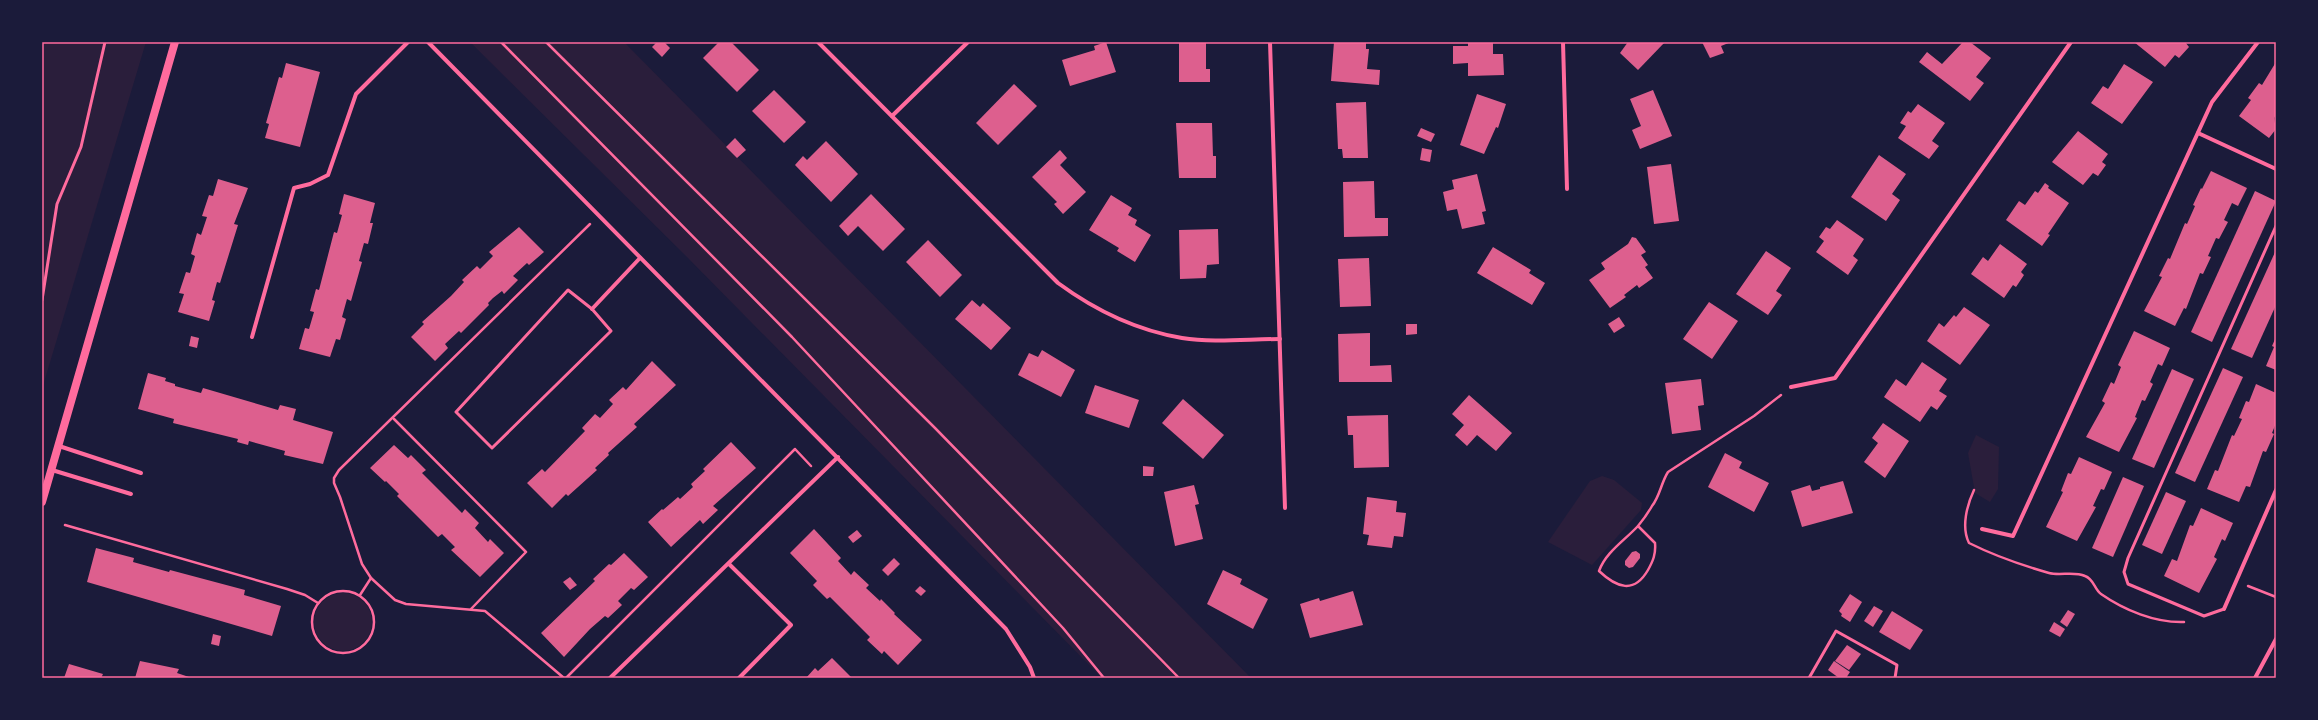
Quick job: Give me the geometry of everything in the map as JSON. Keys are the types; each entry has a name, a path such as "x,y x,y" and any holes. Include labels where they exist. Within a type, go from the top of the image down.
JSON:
{"main road":[{"path":"42,502 175,42"}],"street":[{"path":"252,338 294,188 310,184 328,174 356,94 408,42"},
{"path":"428,42 1006,629 1030,667 1034,678"},
{"path":"818,42 1058,283 1085,303 1114,318 1147,330 1183,338 1280,339"},
{"path":"892,116 968,42"},
{"path":"1270,42 1285,508"},
{"path":"1563,42 1567,189"},
{"path":"1790,387 1835,378 2071,42"},
{"path":"1982,530 2013,536 2212,102 2258,42"},
{"path":"2198,133 2276,169"},
{"path":"592,309 640,258"},
{"path":"59,446 141,473"},
{"path":"610,678 838,457"},
{"path":"52,470 131,494"},
{"path":"2224,610 2276,490"},
{"path":"729,564 790,625 739,678"},
{"path":"2255,678 2276,639"}],"lane":[{"path":"42,300 57,204 81,147 98,80 104,42"},
{"path":"2224,610 2204,616 2128,584 2124,572 2128,558 2276,226"},
{"path":"568,290 592,309 611,331 492,448 456,412 568,290"},
{"path":"1810,678 1836,631 1897,666 1895,678"}],"path":[{"path":"501,42 792,337 1064,628 1104,678"},
{"path":"546,42 940,434 1179,678"},
{"path":"599,216 394,419 360,450 334,478 334,483 362,564 371,578 395,600 406,604 485,610 565,678 795,449 820,475"},
{"path":"1638,526 1648,533 1655,543 1656,552 1652,562 1638,584 1630,587 1621,585 1599,571 1610,553 1638,526 1654,504 1663,480 1668,472 1754,416 1790,387"},
{"path":"394,419 526,552 471,609"},
{"path":"1974,490 1968,503 1966,518 1966,536 1969,543 2020,566 2033,567 2050,573 2086,576 2093,582 2099,592 2154,619 2167,622 2189,621 2204,616"},
{"path":"65,525 293,591 305,595 318,603"},
{"path":"360,595 371,578"},
{"path":"2236,582 2276,597"},
{"path":"337,591 349,591 360,595 368,603 374,613 375,625 372,636 365,645 355,652 344,654 332,652 322,646 315,636 312,626 313,614 318,603 326,595 337,591"}],"shaded area":[{"path":"42,42 146,42 42,389"},
{"path":"470,42 624,42 1251,678 1102,678 686,256"},
{"path":"1976,435 1999,447 1998,489 1990,502 1975,493 1968,453"},
{"path":"1602,476 1614,480 1642,503 1641,510 1592,565 1548,542 1590,481"},
{"path":"343,593 359,598 367,606 372,622 367,638 359,646 343,651 327,646 319,638 314,622 319,606 327,598"}],"building":[{"path":"657,42 664,42 670,48 662,57 652,47"},
{"path":"719,42 731,42 759,70 737,92 703,58"},
{"path":"1106,42 1116,72 1070,86 1062,60 1095,50 1094,46"},
{"path":"1179,42 1206,42 1206,69 1210,69 1210,82 1179,82"},
{"path":"1334,42 1366,42 1366,49 1369,49 1367,69 1380,70 1379,85 1331,81"},
{"path":"1468,42 1493,42 1493,54 1503,54 1504,75 1468,76 1468,63 1453,64 1453,46 1468,46"},
{"path":"1628,42 1665,42 1638,70 1620,53"},
{"path":"1702,42 1731,42 1721,46 1724,53 1710,58"},
{"path":"1963,42 1970,42 1991,58 1976,77 1984,83 1970,101 1919,62 1927,52 1942,64"},
{"path":"2134,42 2185,42 2189,47 2179,58 2175,55 2165,67"},
{"path":"2276,62 2276,115 2274,118 2276,129 2269,138 2239,116 2251,100 2248,98 2259,83 2262,85"},
{"path":"286,63 320,72 300,147 265,138 269,124 266,123 279,77 282,78"},
{"path":"2124,64 2153,82 2122,124 2091,103 2103,86 2108,89"},
{"path":"1014,84 1037,106 998,145 976,123"},
{"path":"774,90 806,122 784,143 752,111"},
{"path":"1653,90 1672,136 1640,149 1632,130 1641,126 1630,99"},
{"path":"1477,94 1506,104 1498,128 1496,127 1484,154 1460,145"},
{"path":"1366,102 1368,158 1343,158 1342,149 1338,149 1336,103"},
{"path":"1918,104 1945,123 1932,141 1939,146 1929,159 1898,138 1906,126 1900,123 1908,111 1911,113"},
{"path":"1176,123 1212,123 1213,156 1216,156 1216,178 1179,178"},
{"path":"1421,128 1435,134 1431,142 1417,136"},
{"path":"2078,131 2108,154 2102,162 2106,165 2098,176 2093,173 2083,185 2052,162"},
{"path":"735,138 746,150 737,158 726,147"},
{"path":"826,141 858,174 831,202 795,165 803,156 807,160"},
{"path":"1422,148 1432,150 1430,162 1420,160"},
{"path":"1060,150 1067,158 1060,165 1086,192 1063,214 1054,204 1057,202 1032,177"},
{"path":"1879,155 1906,174 1892,194 1900,200 1886,221 1851,197"},
{"path":"1671,164 1679,221 1654,224 1647,167"},
{"path":"2211,171 2247,188 2238,206 2232,203 2224,220 2228,222 2219,239 2216,238 2208,256 2211,257 2203,274 2200,273 2186,309 2184,308 2175,326 2144,311 2162,277 2159,276 2168,258 2170,259 2185,223 2187,224 2195,206 2193,205 2201,188 2202,189"},
{"path":"1477,174 1486,211 1482,212 1485,224 1462,229 1457,209 1447,211 1443,192 1454,189 1452,180"},
{"path":"218,179 248,188 234,224 238,225 220,283 217,282 212,300 215,301 209,321 178,312 184,294 179,293 186,272 190,273 195,256 191,254 197,233 201,235 207,217 202,216 209,195 213,196"},
{"path":"1374,181 1375,218 1388,218 1388,236 1344,237 1343,182"},
{"path":"2045,183 2049,186 2048,188 2069,203 2048,234 2050,235 2042,246 2006,220 2019,201 2025,205 2035,191 2038,193"},
{"path":"2255,191 2276,201 2212,342 2191,332"},
{"path":"344,194 375,203 370,223 373,223 368,244 364,243 359,261 362,262 351,301 347,299 342,317 346,319 340,340 336,339 330,357 299,349 305,328 309,329 314,312 310,311 316,289 319,290 334,232 337,233 342,215 339,214"},
{"path":"871,194 905,229 883,251 858,226 848,236 839,226"},
{"path":"1111,195 1132,208 1128,215 1137,220 1135,225 1151,235 1135,262 1117,251 1119,248 1089,230"},
{"path":"1837,220 1864,239 1853,256 1858,260 1848,275 1816,252 1824,241 1819,237 1826,227 1830,229"},
{"path":"519,227 544,252 529,265 527,263 513,276 518,280 504,294 502,291 493,298 488,303 489,305 461,333 459,331 445,344 448,348 435,361 411,337 424,324 422,322 464,282 462,280 477,266 480,269 493,256 489,252"},
{"path":"1218,229 1219,264 1207,265 1206,278 1180,279 1179,230"},
{"path":"1632,237 1636,238 1646,252 1641,255 1648,265 1645,267 1653,278 1639,288 1637,285 1624,295 1626,297 1610,308 1589,280 1605,269 1601,263 1628,244"},
{"path":"928,240 962,275 940,297 906,262"},
{"path":"2000,244 2027,264 2021,272 2024,275 2016,287 2013,285 2004,298 1971,274 1983,257 1988,261"},
{"path":"1493,247 1531,270 1529,273 1545,283 1532,305 1477,273"},
{"path":"2276,250 2276,305 2252,358 2231,349"},
{"path":"1766,251 1791,268 1776,291 1782,295 1768,315 1736,294"},
{"path":"1369,258 1371,306 1340,307 1338,259"},
{"path":"972,300 980,307 983,303 1011,328 991,350 955,319"},
{"path":"1709,302 1738,321 1712,359 1683,339"},
{"path":"1964,307 1990,325 1960,365 1927,341 1939,323 1944,327 1954,315 1956,317"},
{"path":"1619,317 1625,326 1614,333 1608,324"},
{"path":"1406,324 1417,324 1417,334 1406,335"},
{"path":"2134,331 2170,348 2162,366 2158,364 2150,382 2153,384 2145,401 2142,400 2135,417 2137,418 2119,452 2086,437 2105,403 2102,401 2111,382 2114,384 2121,367 2118,365"},
{"path":"1370,333 1370,366 1391,365 1392,382 1339,382 1338,334"},
{"path":"191,336 199,338 197,348 189,346"},
{"path":"2276,337 2276,370 2266,366 2274,347 2272,346"},
{"path":"1042,350 1075,370 1061,397 1018,375 1029,353 1038,357"},
{"path":"652,361 676,385 634,424 637,427 608,453 609,455 595,468 597,470 568,496 566,494 552,508 527,483 542,469 545,472 585,431 582,428 595,414 600,418 613,404 609,400 623,387 626,390"},
{"path":"1922,362 1947,379 1939,391 1947,396 1937,410 1931,406 1920,422 1884,397 1896,379 1906,386"},
{"path":"2223,368 2243,377 2195,482 2175,473"},
{"path":"2172,369 2194,379 2154,468 2132,459"},
{"path":"148,373 166,378 165,381 175,384 175,386 201,393 203,388 278,410 280,405 296,409 293,420 333,432 323,464 284,455 285,451 249,441 248,445 237,442 238,439 173,423 174,419 138,409"},
{"path":"1701,379 1704,405 1698,406 1701,430 1672,434 1665,383"},
{"path":"2256,384 2276,393 2276,423 2272,433 2274,434 2266,452 2263,451 2250,487 2246,486 2239,502 2207,489 2215,470 2218,471 2232,435 2234,436 2242,419 2239,418 2246,401 2249,402"},
{"path":"1095,385 1139,400 1129,428 1085,413"},
{"path":"1469,395 1512,433 1496,451 1477,435 1467,446 1455,435 1464,425 1452,414"},
{"path":"1183,399 1224,435 1203,459 1162,423"},
{"path":"1388,415 1389,467 1354,468 1353,435 1348,435 1347,416"},
{"path":"1883,423 1909,441 1885,478 1864,462 1878,443 1872,438"},
{"path":"731,442 756,468 713,506 718,510 703,524 700,520 671,547 648,522 662,509 663,510 678,497 680,499 693,487 691,484 705,471 703,469"},
{"path":"394,445 408,458 411,455 426,470 422,473 462,513 465,509 479,523 475,528 488,542 490,539 504,553 480,577 451,550 455,547 442,534 438,537 397,496 399,494 370,468"},
{"path":"1725,453 1742,462 1739,468 1769,483 1754,512 1708,487"},
{"path":"2079,457 2112,472 2104,490 2101,489 2093,506 2096,507 2077,541 2046,527 2063,492 2061,491 2068,473 2071,474"},
{"path":"1143,466 1154,467 1153,476 1143,476"},
{"path":"2123,477 2144,486 2113,557 2092,548"},
{"path":"1843,481 1853,513 1802,527 1791,491 1810,485 1812,491 1820,489 1820,487"},
{"path":"1194,485 1199,504 1195,505 1203,539 1175,546 1164,492"},
{"path":"2166,492 2186,501 2162,554 2142,545"},
{"path":"1367,497 1397,501 1396,512 1406,513 1403,537 1394,536 1392,548 1367,545 1369,535 1363,534"},
{"path":"2201,508 2233,523 2225,541 2222,539 2214,557 2217,559 2199,593 2164,576 2172,559 2177,561 2190,525 2193,526"},
{"path":"814,529 841,558 838,561 851,575 854,571 869,585 866,588 880,601 881,599 895,613 894,614 922,640 898,665 884,651 882,654 867,640 870,637 830,597 827,599 813,585 817,581 790,553"},
{"path":"857,530 862,536 853,543 848,537"},
{"path":"96,548 134,558 133,562 169,572 170,570 245,590 244,595 281,606 272,636 87,582"},
{"path":"1636,551 1640,554 1640,558 1633,567 1629,568 1625,565 1625,561 1632,552"},
{"path":"624,553 648,577 634,590 631,588 618,601 622,605 608,618 605,616 590,629 564,657 541,633 595,581 593,579 609,564 611,565"},
{"path":"894,558 900,564 888,576 882,570"},
{"path":"1223,570 1242,579 1240,584 1268,599 1253,629 1207,604"},
{"path":"570,577 577,585 570,590 563,582"},
{"path":"920,586 926,591 921,596 915,591"},
{"path":"1353,591 1363,625 1310,638 1300,604 1319,598 1320,601"},
{"path":"1850,594 1862,602 1850,622 1841,616 1842,614 1839,611"},
{"path":"1874,606 1883,611 1873,627 1864,621"},
{"path":"2068,610 2075,614 2067,627 2060,622"},
{"path":"1892,611 1923,630 1910,650 1879,632"},
{"path":"2054,622 2065,629 2060,637 2049,631"},
{"path":"213,634 221,636 219,646 211,644"},
{"path":"1847,645 1861,654 1849,670 1835,661"},
{"path":"832,658 852,678 806,678 815,668 818,671"},
{"path":"140,661 179,669 177,673 192,678 135,678"},
{"path":"1834,661 1850,672 1846,678 1839,678 1828,670"},
{"path":"69,664 103,674 101,678 64,678"}]}
